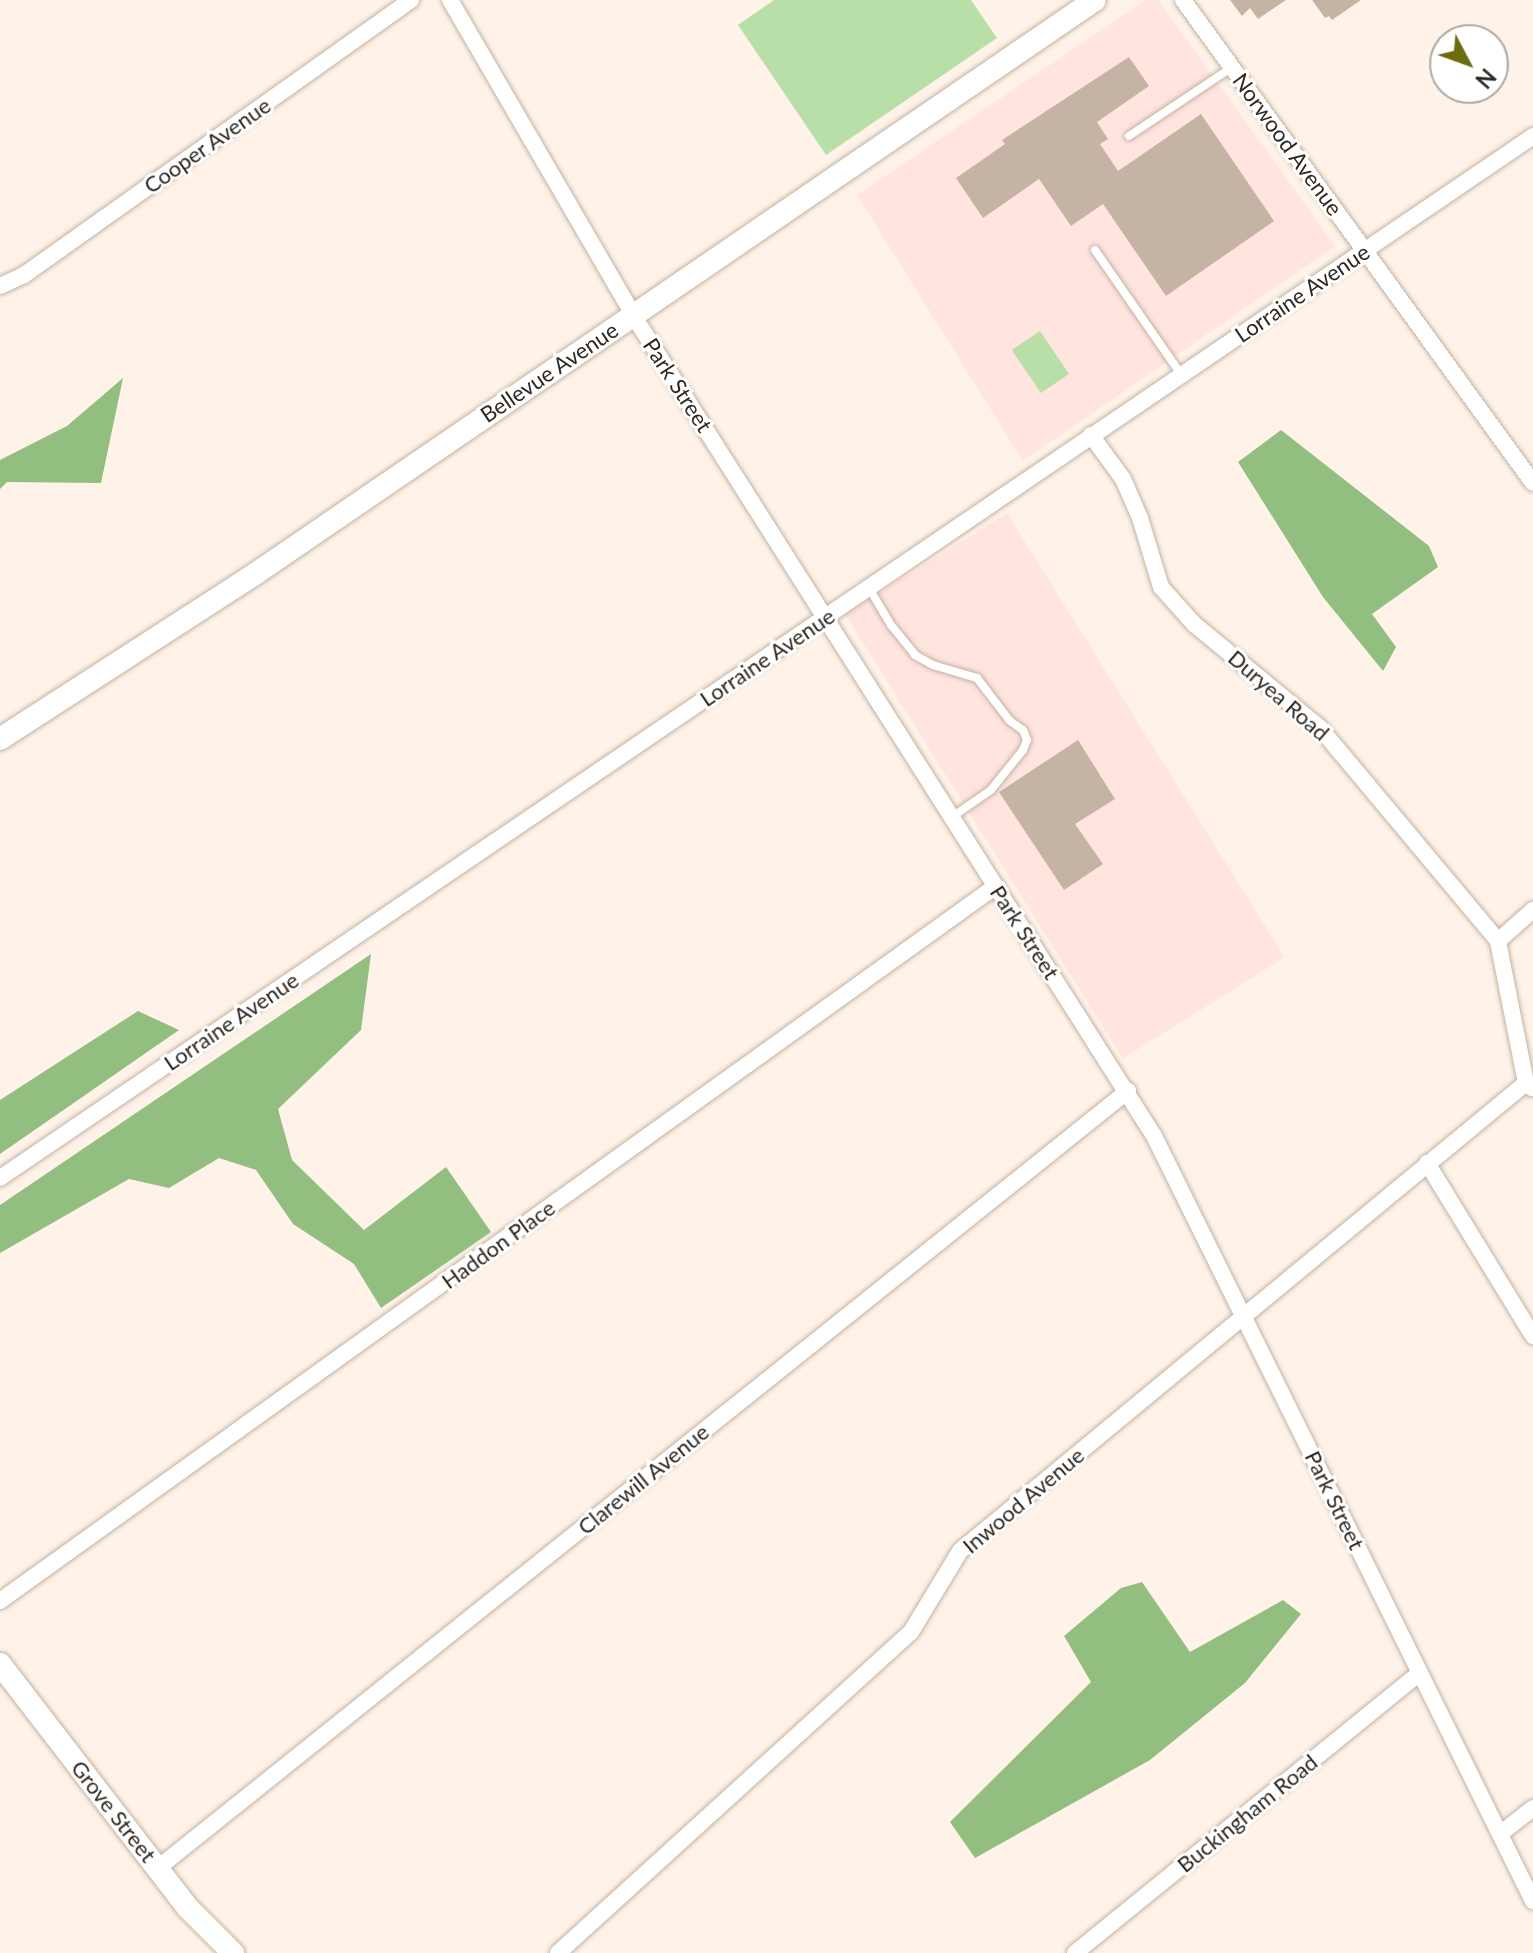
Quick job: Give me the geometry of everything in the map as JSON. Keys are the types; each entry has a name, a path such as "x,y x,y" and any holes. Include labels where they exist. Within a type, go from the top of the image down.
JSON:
{"street":[{"name":"Cooper Avenue","path":"0,286 24,275 411,0"},
{"name":"Park Street","path":"450,0 633,315 1154,1136 1533,1901"},
{"name":"Norwood Avenue","path":"1183,0 1533,483"},
{"name":"Bellevue Avenue","path":"0,739 255,574 1088,2"},
{"name":"Lorraine Avenue","path":"0,1178 1533,136"},
{"name":"Duryea Road","path":"1091,435 1123,479 1140,518 1161,587 1194,624 1253,669 1320,728 1498,941"},
{"name":"Haddon Place","path":"0,1601 996,886"},
{"path":"1498,941 1533,910"},
{"name":"Inwood Avenue","path":"558,1953 911,1632 960,1551 1427,1163 1529,1086 1498,941"},
{"name":"Clarewill Avenue","path":"158,1868 1128,1091"},
{"path":"1427,1163 1533,1336"},
{"name":"Grove Street","path":"0,1664 188,1908 233,1953"},
{"name":"Buckingham Road","path":"1075,1953 1420,1673"},
{"path":"1500,1834 1533,1808"}],"lane":[{"path":"1129,136 1232,68"},
{"path":"1095,250 1181,374"},
{"path":"869,587 891,625 915,655 933,665 977,678 1010,721 1023,730 1027,740 1023,750 984,798 952,817"}],"shaded area":[{"path":"1146,0 1158,0 1335,246 1023,461 857,195"},
{"path":"1007,513 1285,957 1123,1059 845,614"}],"green space":[{"path":"774,0 971,0 997,38 826,155 738,25"},
{"path":"1040,331 1069,374 1041,393 1012,350"},
{"path":"123,378 101,483 7,482 0,489 0,460 67,426"},
{"path":"1281,430 1429,546 1438,567 1372,614 1396,647 1383,671 1323,597 1238,462"},
{"path":"371,954 361,1030 278,1109 292,1160 364,1230 446,1167 491,1232 381,1308 354,1264 293,1224 256,1170 219,1158 169,1188 129,1179 0,1253 0,1205"},
{"path":"138,1011 179,1030 0,1154 0,1100"},
{"path":"1142,1582 1190,1652 1283,1600 1301,1614 1245,1683 1150,1760 975,1858 950,1822 1091,1682 1064,1636 1121,1588"}],"building":[{"path":"1230,0 1286,0 1258,19 1250,8 1242,16"},
{"path":"1312,0 1361,0 1332,20 1329,16 1325,18"},
{"path":"1129,57 1149,86 1097,122 1108,139 1100,144 1118,171 1201,114 1274,221 1166,296 1103,204 1071,226 1039,179 983,218 956,178 1005,144 1002,140"},
{"path":"1078,740 1115,799 1075,824 1103,864 1064,890 999,792"}]}
